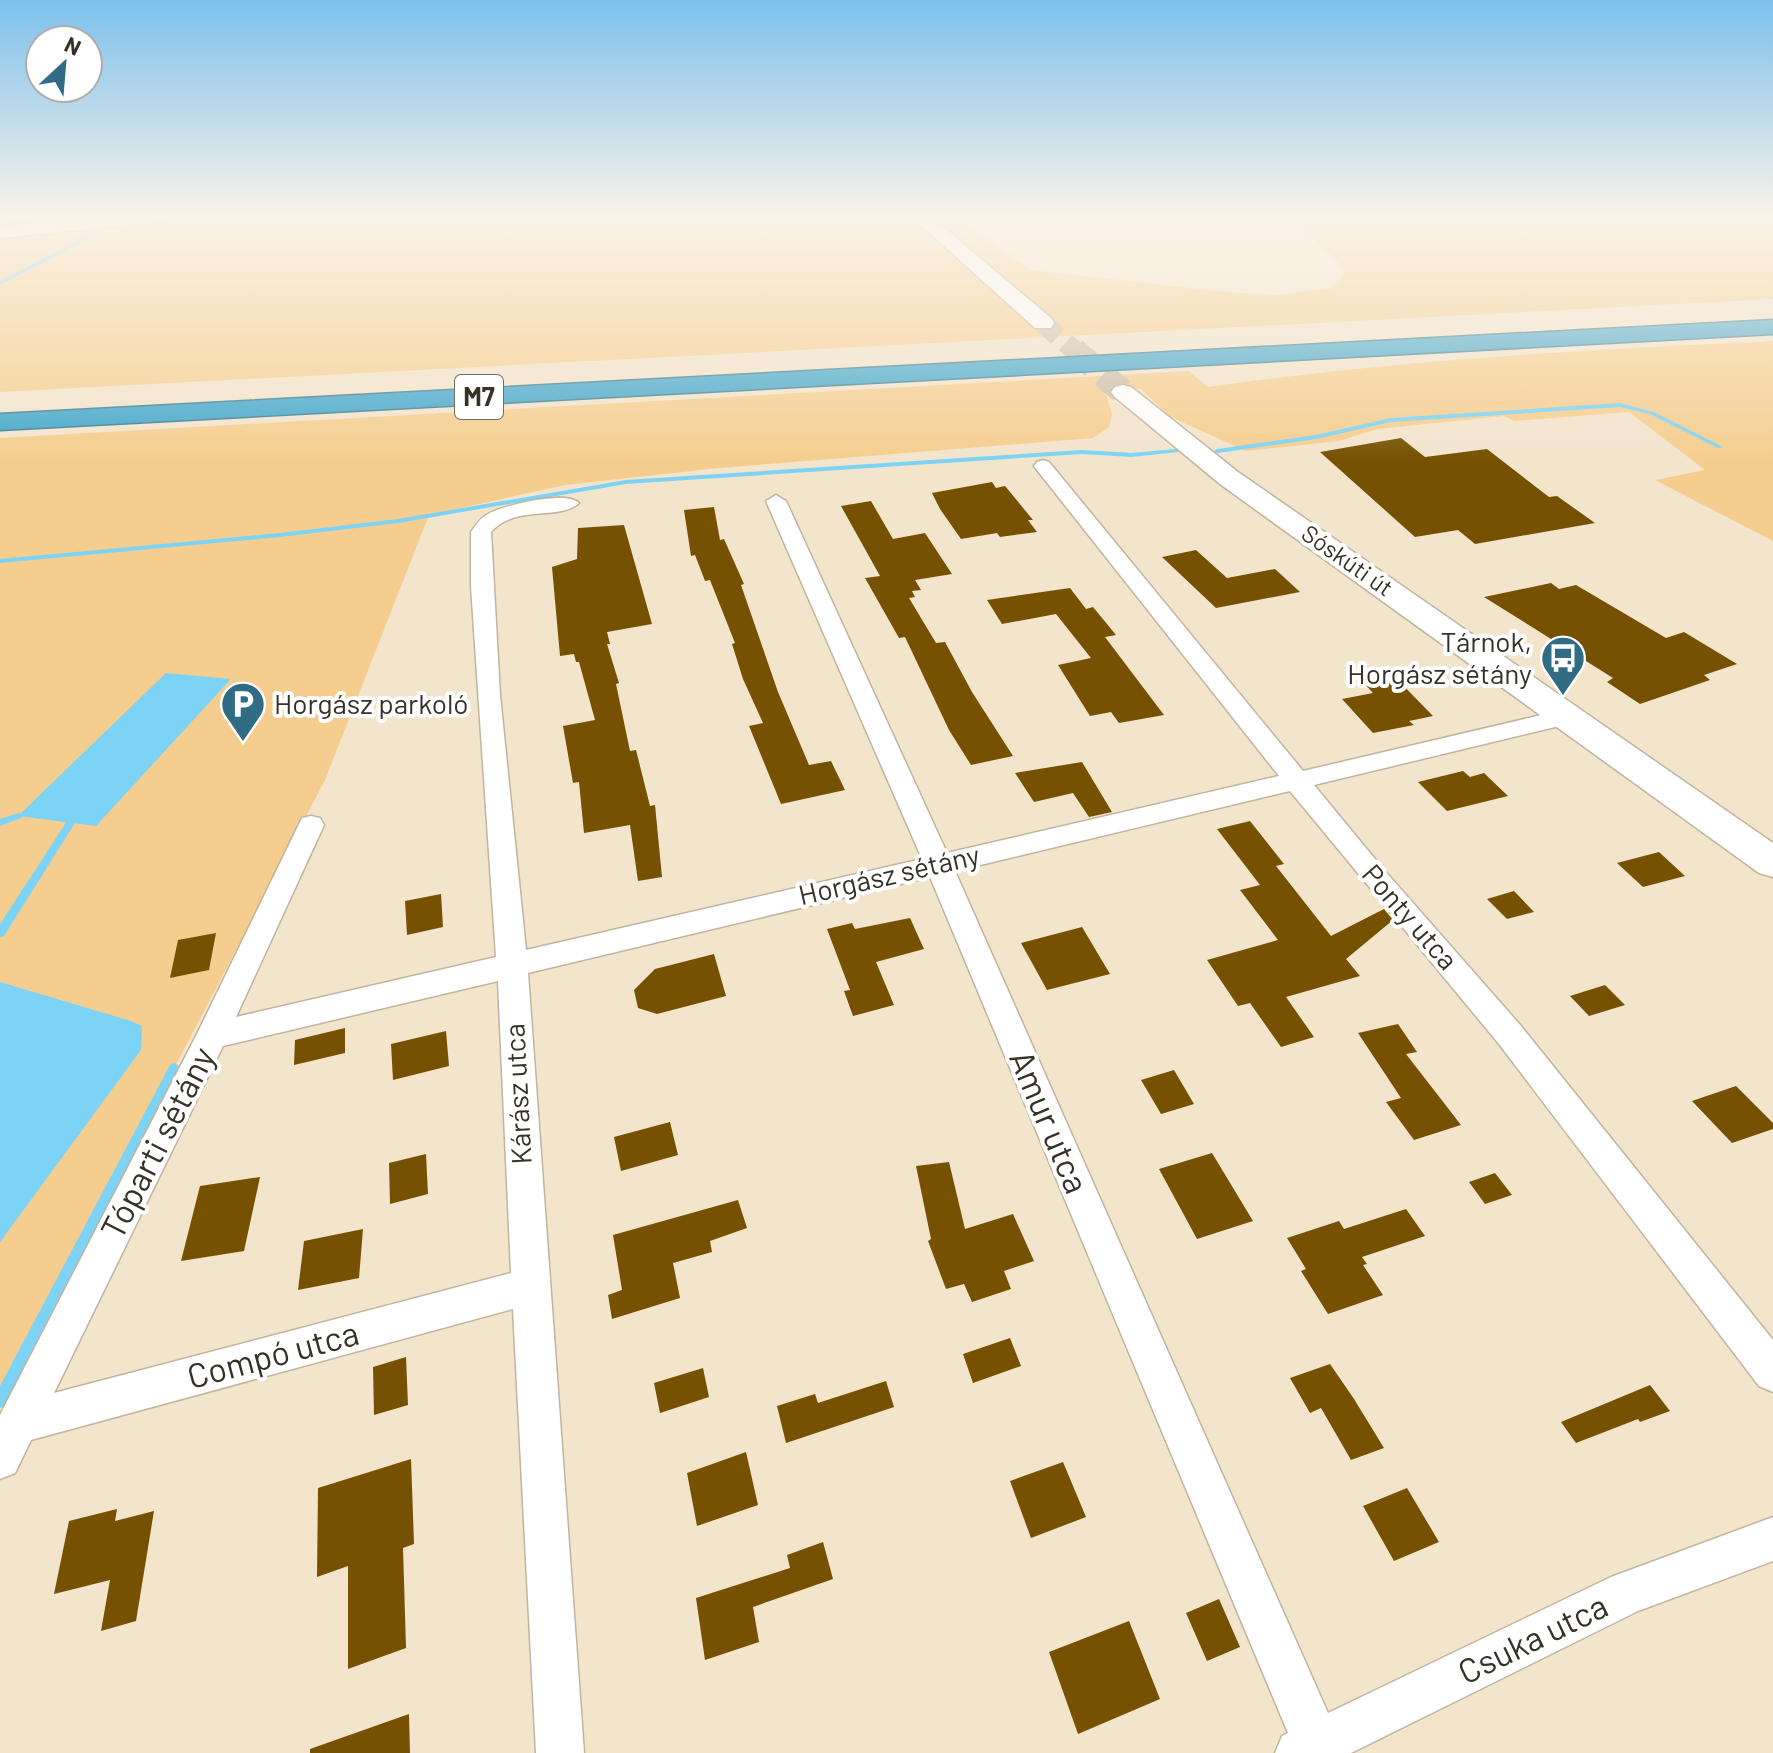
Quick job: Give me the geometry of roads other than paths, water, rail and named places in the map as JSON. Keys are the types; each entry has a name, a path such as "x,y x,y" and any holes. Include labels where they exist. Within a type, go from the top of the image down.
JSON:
{"highway":[{"name":"M7","path":"0,402 1773,308"},
{"name":"M7","path":"0,422 1773,327"}],"main road":[{"path":"1014,298 1043,323"},
{"name":"Sóskúti út","path":"1123,392 1229,478 1773,863"}],"street":[{"name":"Ponty utca","path":"1043,466 1296,779 1510,1035 1773,1372"},
{"name":"Amur utca","path":"776,501 938,864 1308,1749"},
{"name":"Kárász utca","path":"560,1753 529,1287 512,964 480,606 483,525 500,516 569,503"},
{"name":"Horgász sétány","path":"212,1036 1567,717"},
{"name":"Tóparti sétány","path":"0,1458 212,1036 311,825"},
{"name":"Compó utca","path":"18,1423 529,1287"},
{"name":"Csuka utca","path":"1308,1749 1627,1593 1773,1539"}],"water":[{"path":"166,673 231,679 96,826 18,816"},
{"path":"0,982 142,1026 141,1050 0,1242"}],"waterway":[{"path":"1217,451 1316,437 1391,420 1620,405 1652,413 1720,447"},
{"path":"0,561 398,521 626,482 1082,452 1131,455 1176,451"},
{"path":"0,823 18,816"},
{"path":"0,933 70,823"},
{"path":"0,1401 174,1068"}],"tunnel":[{"path":"1043,323 1076,352"},
{"path":"1074,350 1123,392"}],"place":[{"name":"Tárnok, Horgász sétány","path":"1563,697"},
{"name":"Horgász parkoló","path":"243,743"}]}
